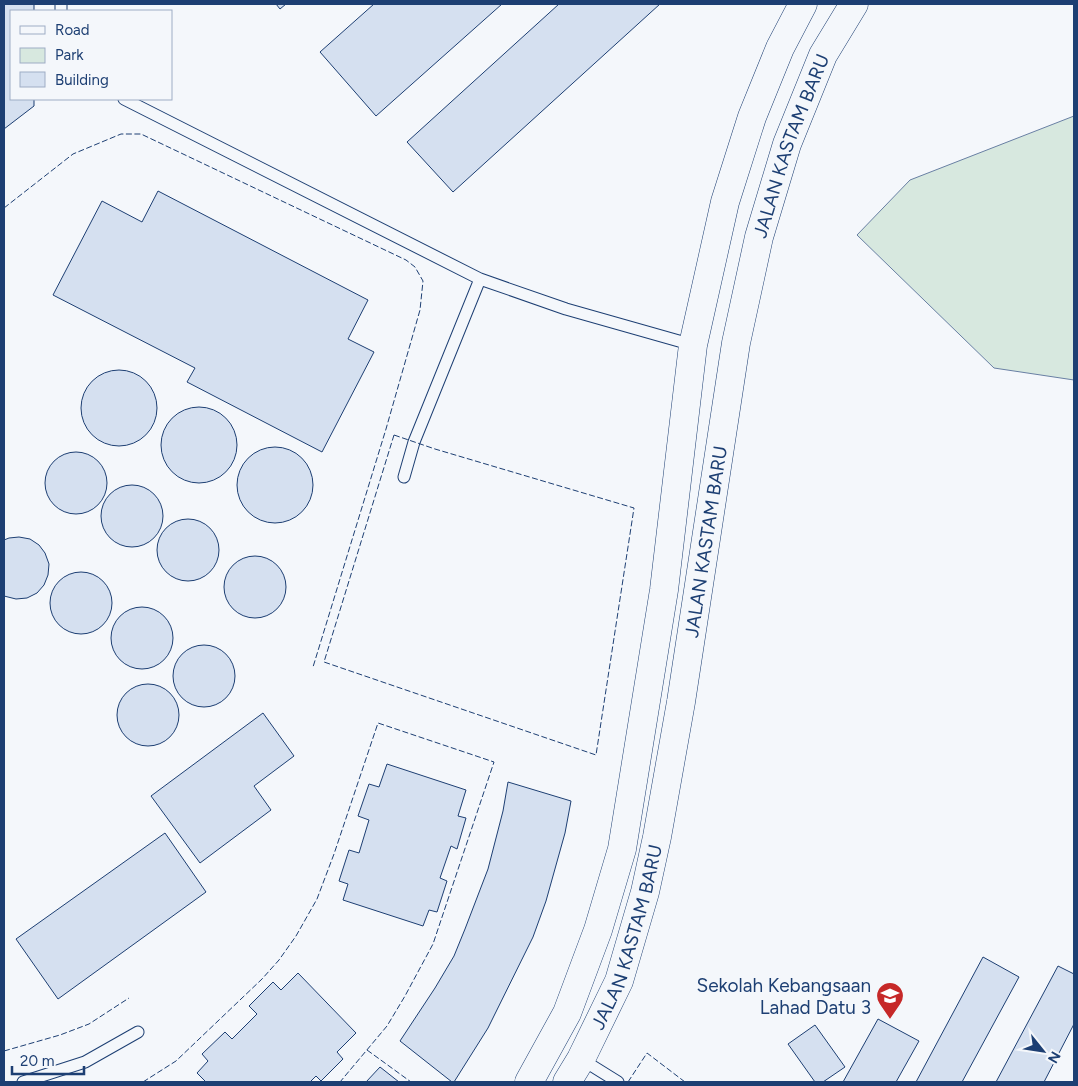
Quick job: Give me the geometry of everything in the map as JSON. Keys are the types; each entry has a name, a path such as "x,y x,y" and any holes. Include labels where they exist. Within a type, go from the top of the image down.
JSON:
{"street":[{"name":"JALAN KASTAM BARU","path":"529,1082 566,1013 598,930 622,849 664,590 694,345 725,202 752,117 780,48 803,4"},
{"name":"JALAN KASTAM BARU","path":"567,1082 581,1060 619,981 645,892 657,837 680,702 736,343 759,237 794,126 824,55 854,4"}],"lane":[{"path":"126,100 480,279 566,310 694,345"},
{"path":"404,477 414,442 480,279"},
{"path":"23,1082 85,1062 138,1032"},
{"path":"581,1060 618,1082"}],"green space":[{"path":"1074,116 1074,380 994,368 857,235 910,180"}],"building":[{"path":"4,4 34,4 34,10 10,10 10,100 34,100 34,106 4,129"},
{"path":"276,4 286,4 280,9"},
{"path":"374,4 502,4 376,116 320,52"},
{"path":"559,4 660,4 453,192 407,142"},
{"path":"158,191 368,300 348,339 374,352 322,452 187,382 195,368 53,295 102,201 142,222"},
{"path":"119,370 134,373 146,381 154,393 157,408 154,423 146,435 134,443 119,446 104,443 92,435 84,423 81,408 84,393 92,381 104,373"},
{"path":"199,407 214,410 226,418 234,430 237,445 234,460 226,472 214,480 199,483 184,480 172,472 164,460 161,445 164,430 172,418 184,410"},
{"path":"275,447 290,450 302,458 310,470 313,485 310,500 302,512 290,520 275,523 260,520 248,512 240,500 237,485 240,470 248,458 260,450"},
{"path":"76,452 88,454 98,461 105,471 107,483 105,495 98,505 88,512 76,514 64,512 54,505 47,495 45,483 47,471 54,461 64,454"},
{"path":"132,485 144,487 154,494 161,504 163,516 161,528 154,538 144,545 132,547 120,545 110,538 103,528 101,516 103,504 110,494 120,487"},
{"path":"188,519 200,521 210,528 217,538 219,550 217,562 210,572 200,579 188,581 176,579 166,572 159,562 157,550 159,538 166,528 176,521"},
{"path":"19,537 30,539 39,545 45,553 49,564 48,575 44,585 37,593 27,598 16,599 4,596 4,540"},
{"path":"255,556 267,558 277,565 284,575 286,587 284,599 277,609 267,616 255,618 243,616 233,609 226,599 224,587 226,575 233,565 243,558"},
{"path":"81,572 93,574 103,581 110,591 112,603 110,615 103,625 93,632 81,634 69,632 59,625 52,615 50,603 52,591 59,581 69,574"},
{"path":"142,607 154,609 164,616 171,626 173,638 171,650 164,660 154,667 142,669 130,667 120,660 113,650 111,638 113,626 120,616 130,609"},
{"path":"204,645 216,647 226,654 233,664 235,676 233,688 226,698 216,705 204,707 192,705 182,698 175,688 173,676 175,664 182,654 192,647"},
{"path":"148,684 160,686 170,693 177,703 179,715 177,727 170,737 160,744 148,746 136,744 126,737 119,727 117,715 119,703 126,693 136,686"},
{"path":"263,713 294,756 254,786 271,810 200,863 151,796"},
{"path":"387,764 466,790 458,816 466,818 457,849 451,846 440,878 447,881 437,912 429,910 423,926 343,900 348,884 339,881 349,850 359,853 369,820 358,816 369,784 379,787"},
{"path":"508,782 571,801 565,833 546,901 533,937 488,1028 454,1082 452,1082 400,1041 454,956 488,869 503,811"},
{"path":"165,833 206,892 58,999 16,939"},
{"path":"983,957 1019,977 962,1082 916,1082"},
{"path":"1058,966 1074,974 1074,1024 1044,1082 996,1082"},
{"path":"298,973 356,1033 337,1052 343,1059 321,1081 316,1076 310,1082 206,1082 197,1073 208,1061 202,1054 225,1032 232,1039 257,1014 249,1006 273,982 281,990"},
{"path":"878,1019 919,1041 896,1082 843,1082"},
{"path":"815,1025 845,1067 823,1082 815,1082 788,1044"},
{"path":"380,1067 399,1082 366,1082"}],"fence":[{"path":"4,208 73,154 121,134 141,134 406,260 415,267 423,281 420,310 386,429 313,667"},
{"path":"394,435 634,508 596,755 324,662 394,435"},
{"path":"143,1082 176,1061 262,979 279,960 296,936 317,899 378,723 494,762 433,944 387,1026 340,1082"},
{"path":"4,1051 60,1035 89,1024 129,998"},
{"path":"367,1050 411,1082"},
{"path":"628,1082 647,1053 685,1082"}],"place":[{"name":"Sekolah Kebangsaan Lahad Datu 3","path":"890,1020"}]}
